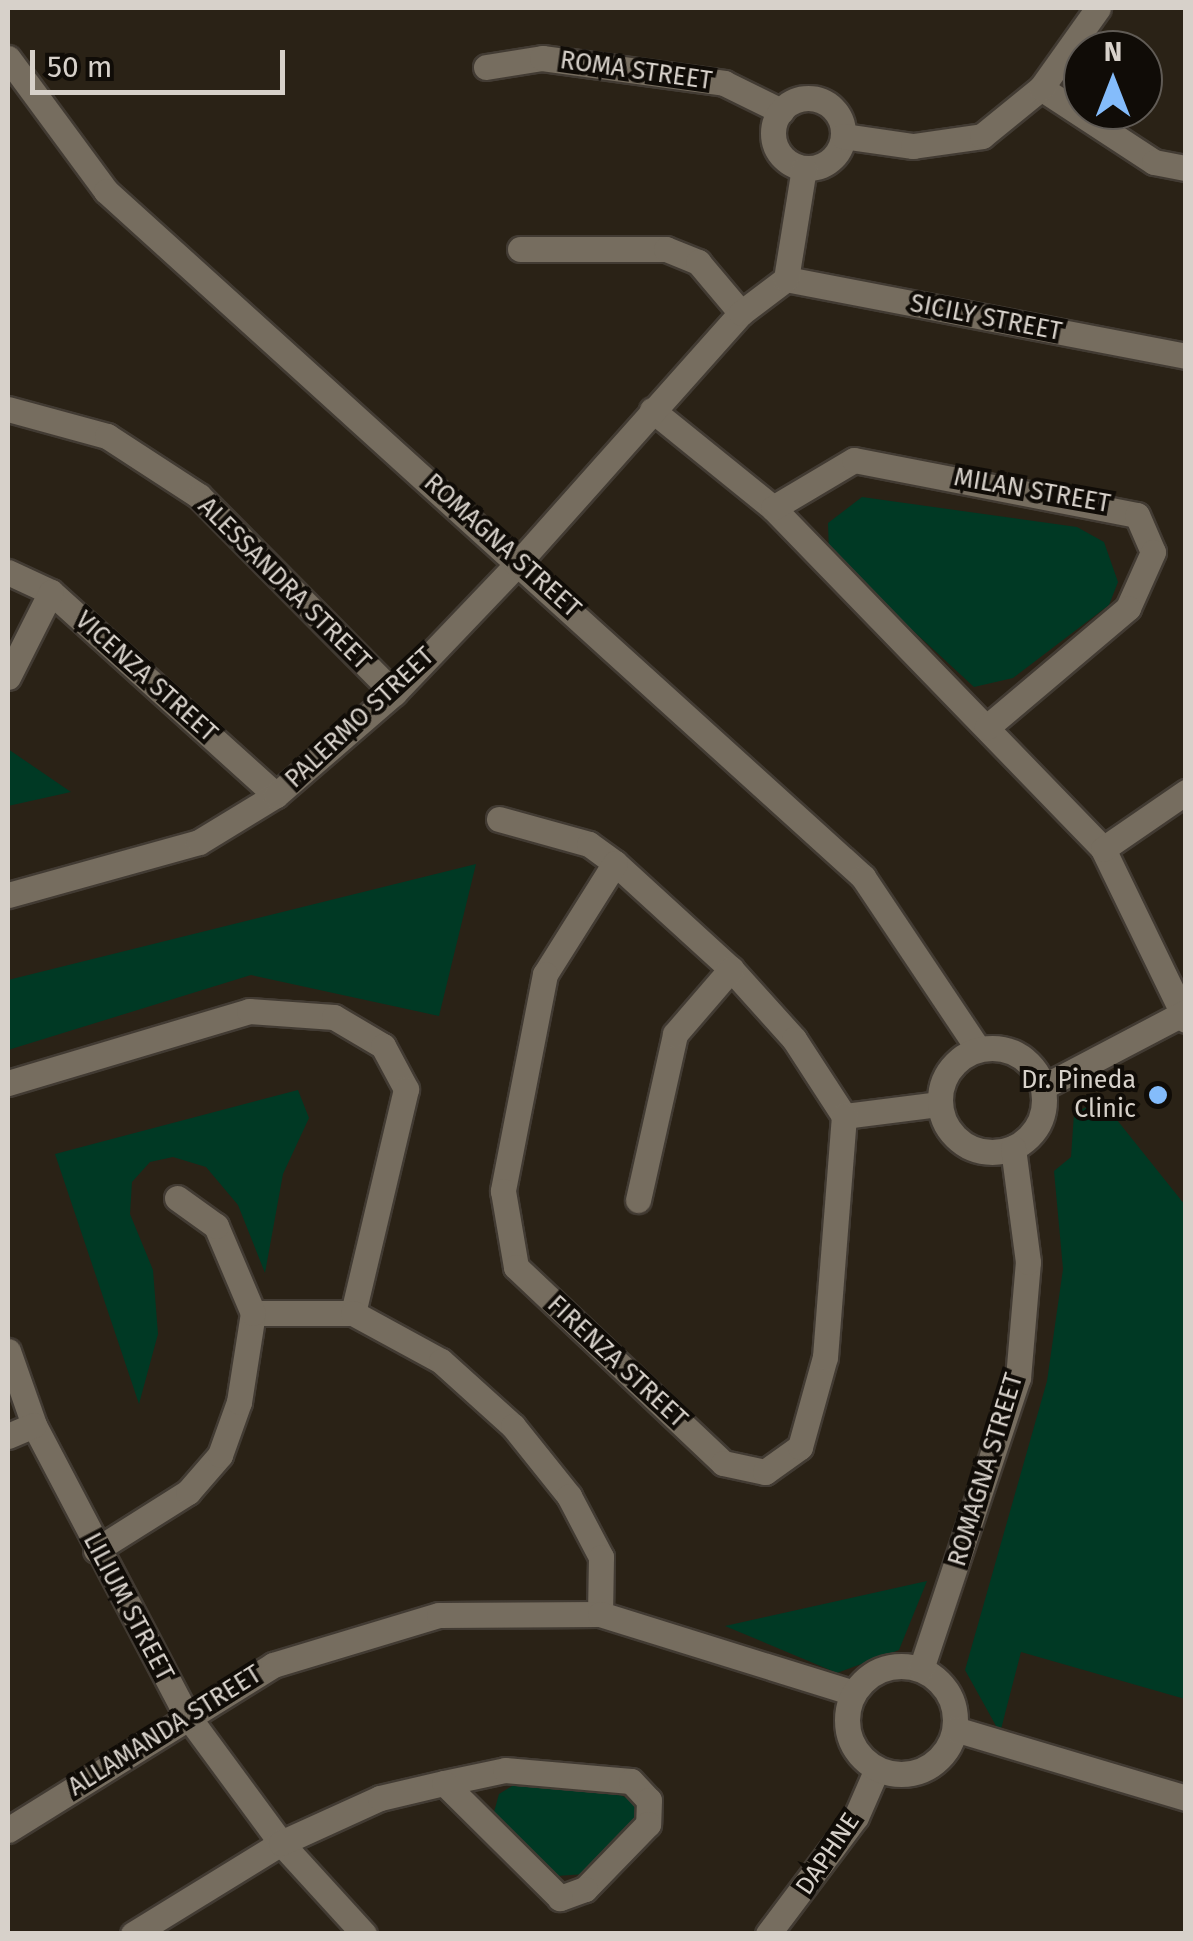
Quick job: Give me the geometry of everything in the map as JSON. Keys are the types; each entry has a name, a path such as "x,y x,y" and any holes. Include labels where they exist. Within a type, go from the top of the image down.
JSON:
{"street":[{"path":"843,136 948,146 1008,122 1041,88 1098,8"},
{"name":"ROMAGNA STREET","path":"8,58 106,191 862,877 978,1049"},
{"name":"ROMA STREET","path":"486,67 542,58 724,83 781,111"},
{"path":"1041,88 1154,162 1186,168"},
{"path":"804,168 777,152 781,111 821,101 843,136"},
{"path":"804,168 834,156 843,136"},
{"path":"786,279 804,168"},
{"path":"520,249 666,249 698,262 741,313"},
{"name":"PALERMO STREET","path":"8,895 198,842 276,794 394,693 519,562 741,313 786,279"},
{"name":"SICILY STREET","path":"786,279 1186,356"},
{"name":"ALESSANDRA STREET","path":"8,409 106,436 198,496 394,693"},
{"path":"652,410 773,508 1103,849 1184,1016 1043,1087"},
{"name":"MILAN STREET","path":"773,508 854,460 1137,515 1154,552 1128,608 987,727"},
{"name":"VICENZA STREET","path":"8,572 52,592 276,794"},
{"path":"8,677 52,592"},
{"path":"1103,849 1186,792"},
{"path":"499,820 589,844 614,863 732,970 794,1039 844,1116 939,1104"},
{"name":"FIRENZA STREET","path":"614,863 544,974 503,1191 516,1267 722,1463 765,1472 800,1448 824,1357 844,1116"},
{"path":"638,1200 675,1034 732,970"},
{"path":"8,1084 249,1011 334,1017 383,1046 406,1089 353,1313"},
{"path":"978,1049 1011,1051 1043,1087 1036,1129 1013,1148 965,1145 939,1104 945,1076 978,1049"},
{"name":"ROMAGNA STREET","path":"922,1668 1018,1378 1028,1262 1013,1148"},
{"path":"96,1550 188,1492 220,1455 240,1402 252,1313 216,1226 177,1198"},
{"path":"252,1313 353,1313 441,1362 513,1426 570,1496 601,1556 600,1614"},
{"name":"LILIUM STREET","path":"8,1351 34,1425 96,1550 186,1714 281,1844 364,1934"},
{"path":"8,1436 34,1425"},
{"name":"ALLAMANDA STREET","path":"8,1830 186,1714 273,1665 440,1616 600,1614 852,1693"},
{"path":"922,1668 949,1693 955,1728 926,1768 878,1769 849,1736 852,1693 871,1674 922,1668"},
{"path":"955,1728 1186,1798"},
{"name":"DAPHNE","path":"768,1934 856,1818 878,1769"},
{"path":"132,1934 281,1844 380,1798 505,1770 630,1781 649,1800 648,1824 586,1889 560,1898 444,1784"}],"green space":[{"path":"862,497 1077,527 1104,542 1118,582 1109,605 1013,678 974,687 829,553 828,523"},
{"path":"8,749 71,792 8,806"},
{"path":"476,864 439,1016 251,975 8,1050 8,980"},
{"path":"298,1090 309,1118 283,1174 265,1273 238,1205 206,1167 173,1157 150,1162 132,1182 130,1214 153,1270 158,1334 139,1404 55,1154"},
{"path":"1101,1100 1185,1205 1185,1699 1021,1652 1000,1733 965,1670 1047,1381 1063,1269 1054,1171 1071,1157 1074,1113"},
{"path":"927,1581 899,1650 837,1673 725,1626"},
{"path":"517,1783 605,1787 640,1805 644,1821 586,1874 556,1876 494,1812 499,1794"}],"place":[{"name":"Dr. Pineda Clinic","path":"1158,1095"}]}
